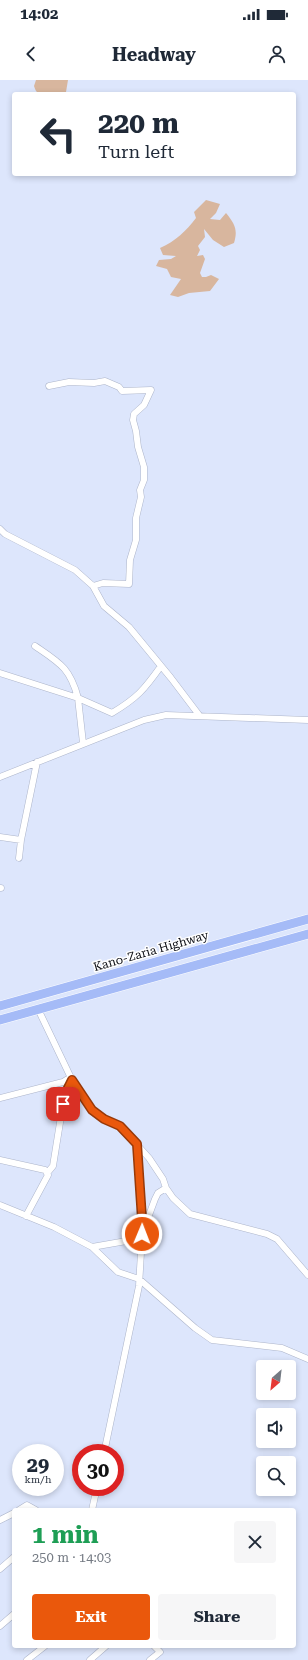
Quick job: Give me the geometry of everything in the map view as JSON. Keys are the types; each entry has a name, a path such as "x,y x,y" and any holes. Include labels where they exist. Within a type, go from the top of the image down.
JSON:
{"highway":[{"name":"Kano-Zaria Highway","path":"0,1006 308,919"},
{"path":"0,1020 308,934"}],"street":[{"path":"49,386 69,382 94,383 105,381 119,387 122,390 151,390 144,405 134,414 133,420 145,474 140,490 141,497 136,518 136,540 130,560 130,584 103,583 93,586"},
{"path":"0,529 5,534 75,570 93,586 104,606 129,627 199,715"},
{"path":"35,646 58,661 68,671 78,698 83,743"},
{"path":"0,673 78,698 112,713 133,700 147,686 160,666"},
{"path":"0,777 83,743 144,720 166,714 308,720"},
{"path":"19,858 21,840 37,762"},
{"path":"0,837 21,840"},
{"path":"38,1009 71,1078 92,1110 104,1119 120,1126 137,1144 163,1178 166,1188 177,1202 190,1214 267,1234 277,1239 308,1275"},
{"path":"0,1098 63,1082 71,1078"},
{"path":"26,1216 48,1175 48,1172 53,1166 63,1104 71,1078"},
{"path":"106,1444 127,1348 139,1279 142,1219 137,1144"},
{"path":"0,1160 46,1170 48,1172"},
{"path":"92,1247 132,1240 142,1234 154,1199 158,1193 166,1188"},
{"path":"0,1205 54,1227 92,1247 118,1272 139,1279 195,1328 212,1340 282,1348 308,1360"},
{"path":"92,1508 95,1496"},
{"path":"22,1508 27,1505 32,1508"},
{"path":"0,1520 12,1513"},
{"path":"0,1569 12,1559"},
{"path":"0,1626 12,1616"},
{"path":"27,1660 42,1648"},
{"path":"90,1660 104,1648"},
{"path":"150,1660 160,1652 156,1648"}],"shaded area":[{"path":"36,80 68,80 66,92 37,92 34,86"},
{"path":"206,200 220,204 216,213 210,219 220,220 226,213 232,220 236,231 234,243 224,247 213,240 204,229 205,237 198,246 200,250 197,256 203,255 205,259 200,273 202,277 211,275 219,279 210,291 189,293 178,297 170,295 181,279 171,277 167,269 156,266 159,260 171,259 176,256 163,255 160,248 176,239 184,231 196,218 194,212"}],"route":[{"path":"63,1104 66,1092 72,1080 92,1110 104,1119 120,1126 137,1144 142,1234"}]}
